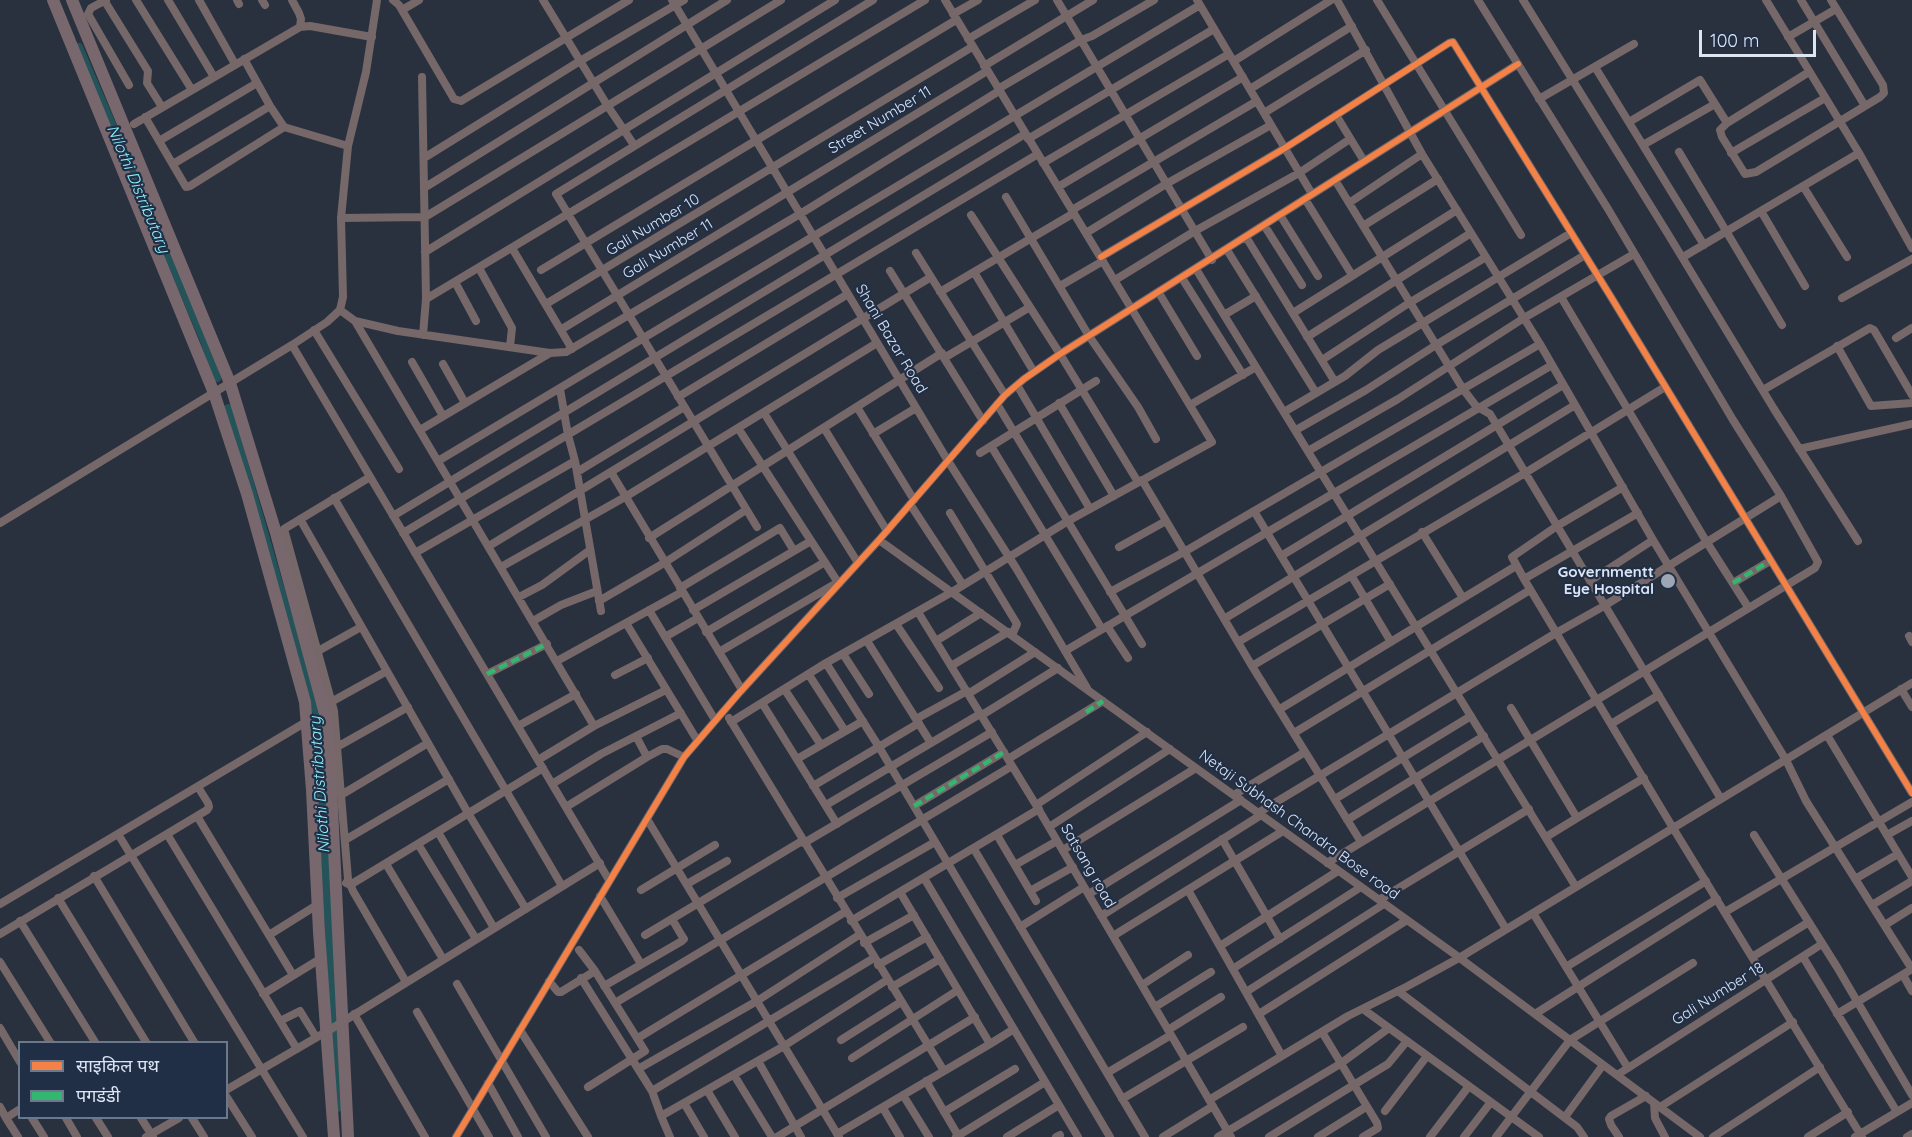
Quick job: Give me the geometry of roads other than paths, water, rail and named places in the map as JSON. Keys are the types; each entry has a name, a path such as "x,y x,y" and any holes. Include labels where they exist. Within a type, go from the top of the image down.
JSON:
{"street":[{"path":"53,0 214,393 248,494 277,597 304,702 312,790 320,958 335,1026 348,1137"},
{"path":"72,0 230,383 280,531 332,702 350,885 406,982"},
{"path":"129,85 87,14 91,8 105,0 148,71 147,83 162,107"},
{"path":"136,0 192,90"},
{"path":"168,0 214,77"},
{"path":"199,0 235,64"},
{"path":"292,0 299,13 300,27"},
{"path":"0,523 292,345 340,310 343,297 341,218 348,146 372,38 377,0"},
{"path":"393,0 402,10 457,101 629,0"},
{"path":"402,10 419,0"},
{"path":"543,0 634,145"},
{"path":"424,158 674,3 684,0"},
{"path":"424,188 727,0"},
{"path":"341,218 425,217 781,0"},
{"path":"425,252 835,0"},
{"path":"757,527 557,197 558,192 873,0"},
{"path":"426,299 925,0"},
{"path":"731,722 826,663 918,612 1068,521 1212,442 945,0"},
{"path":"542,270 756,141 955,17 978,0"},
{"name":"Gali Number 10","path":"546,304 773,169 1035,0"},
{"path":"1057,0 1212,260"},
{"name":"Street Number 11","path":"787,192 1093,0"},
{"path":"340,310 356,321 398,331 550,353 566,352 800,214 1081,40 1154,0"},
{"path":"1043,163 1125,114 1232,57 1331,0"},
{"path":"1337,0 1422,154 1540,344 1653,540 1786,760 1806,801 1912,969 1837,1014"},
{"path":"1377,0 1521,235"},
{"path":"1327,862 1786,586 1815,568 1818,562 1781,496 1732,420 1634,254 1478,0"},
{"path":"1523,0 1683,257 1762,390 1858,541"},
{"path":"1766,0 1909,236 1912,248"},
{"path":"1801,0 1865,106"},
{"path":"1809,72 1727,123 1720,130 1745,174 1752,174 1882,95 1884,89 1831,0"},
{"path":"438,461 1015,117 1198,2 1285,148 1299,173 1308,197 1352,275"},
{"name":"Shani Bazar Road","path":"674,3 899,380 1089,691"},
{"path":"1788,37 1836,9"},
{"path":"134,124 300,27 310,26 372,38"},
{"path":"1250,89 1352,26"},
{"path":"393,516 825,256 1214,28"},
{"path":"1060,286 1181,208 1285,148 1453,42 1912,793"},
{"path":"1539,99 1634,44"},
{"path":"1264,113 1366,50"},
{"path":"244,59 284,127 348,146"},
{"path":"456,1137 684,757 879,540 1005,395 1060,354 1212,260 1518,64"},
{"path":"1595,67 1704,245"},
{"path":"422,77 426,299 423,334"},
{"path":"1058,187 1243,77"},
{"path":"1629,122 1700,80 1727,123"},
{"path":"159,141 257,83"},
{"path":"1731,153 1825,98"},
{"path":"940,292 1257,100"},
{"path":"1643,145 1715,104"},
{"path":"173,164 270,106"},
{"path":"1336,116 1364,161"},
{"path":"146,117 186,187 284,127"},
{"path":"1086,233 1271,125"},
{"path":"1115,280 1195,231 1299,173 1350,139"},
{"path":"1679,152 1782,325"},
{"path":"1683,257 1859,153"},
{"path":"404,533 1038,154"},
{"path":"1349,203 1422,154"},
{"path":"1363,226 1438,179"},
{"path":"1335,180 1463,389 1476,406 1490,414 1721,799"},
{"path":"1803,186 1847,257"},
{"name":"Gali Number 11","path":"562,329 787,192"},
{"path":"1006,197 1089,336 1138,407 1156,440"},
{"path":"1293,313 1457,210"},
{"path":"1761,211 1805,286"},
{"path":"971,215 1166,521 1252,666 1362,842"},
{"path":"1280,215 1318,276"},
{"path":"1264,225 1302,285"},
{"path":"1307,337 1471,233"},
{"path":"1284,412 1335,382 1378,350 1571,233"},
{"path":"1246,237 1335,382"},
{"path":"512,248 572,349"},
{"path":"1227,250 1316,393"},
{"path":"916,253 1005,395"},
{"path":"1308,451 1398,399 1524,318 1634,254"},
{"path":"1296,430 1366,390 1585,255"},
{"path":"1322,360 1409,303 1486,257"},
{"path":"1842,298 1912,259"},
{"path":"479,268 512,328 510,347"},
{"path":"1196,269 1576,886"},
{"path":"890,271 983,421"},
{"path":"974,272 1034,372"},
{"path":"489,546 931,277"},
{"path":"1182,278 1243,375"},
{"path":"455,282 476,321"},
{"path":"1159,293 1197,356"},
{"path":"678,398 848,294"},
{"path":"1224,315 1256,296"},
{"path":"1561,297 1706,541 1748,607"},
{"path":"649,538 899,380 1030,306"},
{"path":"356,321 594,726"},
{"path":"1762,390 1867,329 1873,328 1912,395"},
{"path":"1896,338 1912,328"},
{"path":"314,330 399,470"},
{"path":"501,567 625,497 877,343"},
{"path":"1110,592 1184,552 1540,344"},
{"path":"292,345 609,880"},
{"path":"1837,346 1871,406 1912,403"},
{"path":"420,430 550,353"},
{"path":"412,362 443,416"},
{"path":"443,364 465,403"},
{"path":"1065,651 1552,365"},
{"path":"1190,405 1256,367"},
{"path":"980,453 1096,381"},
{"path":"1017,385 1038,417 1090,509"},
{"path":"1281,556 1563,385"},
{"path":"1238,642 1525,473 1665,387"},
{"path":"560,389 601,611"},
{"path":"1059,403 1114,496"},
{"path":"997,404 1142,644"},
{"path":"1224,620 1575,405"},
{"path":"577,472 684,407"},
{"path":"857,407 963,585"},
{"path":"873,434 916,408"},
{"path":"764,413 858,563"},
{"path":"1799,449 1912,423"},
{"path":"738,428 838,583"},
{"path":"824,428 886,531"},
{"path":"991,446 1044,535 1105,628 1128,658"},
{"path":"415,553 575,461"},
{"path":"611,472 742,690"},
{"path":"280,531 370,477"},
{"path":"1623,487 1515,553 1512,556 1516,566 1673,828 1848,1112 1859,1136 1912,1102"},
{"path":"1101,916 1320,775 1604,606 1781,496"},
{"path":"334,498 562,886"},
{"path":"599,601 664,563 746,510"},
{"path":"1254,511 1506,929"},
{"path":"950,513 1017,624 1010,634 951,666"},
{"path":"1524,579 1638,513"},
{"path":"300,519 468,813 526,909"},
{"path":"1119,547 1166,521"},
{"path":"557,661 649,610 780,528 794,551"},
{"path":"280,531 328,725 336,876 332,1136"},
{"path":"1422,532 1463,598"},
{"name":"Netaji Subhash Chandra Bose road","path":"879,540 1407,920 1700,1137"},
{"path":"1590,581 1653,540"},
{"path":"665,638 696,614 812,541"},
{"path":"519,597 542,585 590,550"},
{"path":"1732,584 1770,561"},
{"path":"706,632 825,562"},
{"path":"1280,709 1516,566"},
{"path":"1351,575 1391,642"},
{"path":"719,652 838,583"},
{"path":"1252,666 1390,584"},
{"path":"1294,733 1530,590"},
{"path":"533,621 561,605 597,591"},
{"path":"649,610 715,720"},
{"name":"Satsang road","path":"918,612 1063,850 1229,1134"},
{"path":"936,641 981,613"},
{"path":"626,623 697,740"},
{"path":"896,624 939,688"},
{"path":"318,651 361,627"},
{"path":"867,640 931,743"},
{"path":"487,674 547,644"},
{"path":"813,786 879,747 917,721 1035,652"},
{"path":"843,654 869,694"},
{"path":"615,675 648,658"},
{"path":"826,663 891,767 1110,1137"},
{"path":"826,806 1058,668"},
{"path":"332,702 387,671"},
{"path":"809,675 844,731"},
{"path":"1163,1137 1282,1056 1363,1009 1459,958 1912,683"},
{"path":"1901,689 1912,707"},
{"path":"350,885 505,791 594,726 666,690"},
{"path":"785,690 821,745"},
{"path":"518,726 576,694"},
{"path":"1611,724 1659,695"},
{"path":"615,1003 921,819 1008,759 1103,701"},
{"path":"762,703 837,824"},
{"path":"337,747 408,707"},
{"path":"1511,708 1577,818"},
{"path":"724,710 944,1071"},
{"path":"552,784 601,754 681,713"},
{"path":"1335,799 1471,716"},
{"path":"797,759 863,721"},
{"path":"0,904 306,722"},
{"path":"645,935 992,732"},
{"path":"851,921 997,835 1147,732"},
{"path":"1827,735 1912,879 1872,905"},
{"path":"636,736 647,757"},
{"path":"1347,820 1484,736"},
{"path":"341,795 428,743"},
{"path":"566,807 662,749 684,757"},
{"path":"1049,827 1170,749"},
{"path":"1020,927 1086,891 1237,798 1305,752"},
{"path":"914,806 1008,759"},
{"path":"1063,850 1196,768"},
{"path":"1546,837 1644,778"},
{"path":"345,840 449,779"},
{"path":"0,934 209,807 198,787"},
{"path":"1725,912 1912,802"},
{"path":"1246,992 1459,852 1529,809"},
{"path":"196,816 293,975"},
{"path":"647,819 838,1136 1014,1029"},
{"path":"1887,836 1912,820"},
{"path":"1113,936 1283,831"},
{"path":"438,832 494,928"},
{"path":"118,834 303,1137"},
{"path":"167,834 297,1048"},
{"path":"997,835 1036,901"},
{"path":"1754,835 1809,922 1912,1095"},
{"path":"1222,838 1280,939"},
{"path":"1015,865 1057,841"},
{"path":"837,898 935,842"},
{"path":"418,844 476,939"},
{"path":"641,890 715,844"},
{"path":"974,849 1145,1137"},
{"path":"1855,879 1898,854"},
{"path":"687,885 727,861"},
{"path":"228,1089 600,863"},
{"path":"386,864 444,959"},
{"path":"1030,891 1073,867"},
{"path":"1220,946 1338,870"},
{"path":"94,876 193,1041"},
{"path":"336,876 350,885"},
{"path":"924,878 1078,1137"},
{"path":"1566,967 1706,881"},
{"path":"1233,969 1361,887"},
{"path":"1188,890 1282,1056"},
{"path":"900,892 990,1044"},
{"path":"600,896 641,964"},
{"path":"58,898 145,1041"},
{"path":"1535,1014 1717,899"},
{"path":"269,935 317,905"},
{"path":"1884,925 1912,908"},
{"path":"638,1038 845,912"},
{"path":"1533,913 1628,1068"},
{"path":"638,1069 862,939 914,915"},
{"path":"604,986 682,941 682,936 672,919"},
{"path":"1259,1014 1407,920"},
{"path":"20,921 94,1041"},
{"path":"1752,957 1809,922"},
{"path":"652,1091 876,962 927,937"},
{"name":"Gali Number 18","path":"1617,1075 1822,944"},
{"path":"579,950 595,971 645,1051 588,1087"},
{"path":"1142,985 1188,955"},
{"path":"1803,957 1897,1112"},
{"path":"263,994 320,958"},
{"path":"661,1116 890,984 940,959"},
{"path":"0,962 49,1041"},
{"path":"1497,1137 1570,1040 1693,963"},
{"path":"549,981 558,992 561,992 595,971"},
{"path":"1155,1007 1211,972"},
{"path":"1903,975 1912,990"},
{"path":"581,978 652,1091 670,1137"},
{"path":"457,984 546,1137"},
{"path":"852,1058 911,1018 958,990"},
{"path":"1398,991 1577,1127 1584,1137"},
{"path":"1107,1073 1221,997"},
{"path":"841,1040 901,1002"},
{"path":"1363,1009 1539,1137"},
{"path":"280,1021 300,1011 335,1026 425,1137"},
{"path":"417,1012 489,1137"},
{"path":"777,1137 975,1017"},
{"path":"1665,1137 1655,1118 1657,1105 1793,1022"},
{"path":"1122,1099 1243,1027"},
{"path":"0,1028 18,1059"},
{"path":"1218,1137 1229,1134 1340,1064 1389,1028"},
{"path":"519,1030 588,1137"},
{"path":"1322,1032 1378,1128 1366,1136"},
{"path":"1269,1137 1388,1064 1407,1041"},
{"path":"1386,1111 1427,1056"},
{"path":"758,1061 801,1137"},
{"path":"1564,1117 1603,1065"},
{"path":"1713,1137 1820,1067"},
{"path":"944,1112 1015,1069"},
{"path":"734,1075 772,1137"},
{"path":"926,1082 958,1136 1046,1082"},
{"path":"488,1083 518,1137"},
{"path":"1430,1137 1469,1086"},
{"path":"707,1090 735,1137"},
{"path":"903,1095 929,1137"},
{"path":"1619,1137 1609,1119 1646,1096"},
{"path":"228,1099 252,1137"},
{"path":"1464,1137 1491,1102"},
{"path":"684,1103 704,1137"},
{"path":"1007,1137 1059,1105"},
{"path":"0,1107 18,1137"},
{"path":"1318,1137 1366,1107"},
{"path":"883,1108 900,1137"},
{"path":"6,1118 18,1110"},
{"path":"1808,1137 1848,1112"},
{"path":"33,1119 44,1137"},
{"path":"67,1119 77,1137"},
{"path":"97,1119 108,1137"},
{"path":"142,1119 150,1136 177,1119"},
{"path":"193,1119 204,1137"},
{"path":"1907,1137 1912,1134"}],"waterway":[{"name":"Nilothi Distributary","path":"79,47 203,338 217,378"},
{"name":"Nilothi Distributary","path":"228,408 318,718 338,1108"}],"place":[{"name":"Governmentt Eye Hospital","path":"1668,581"}]}
